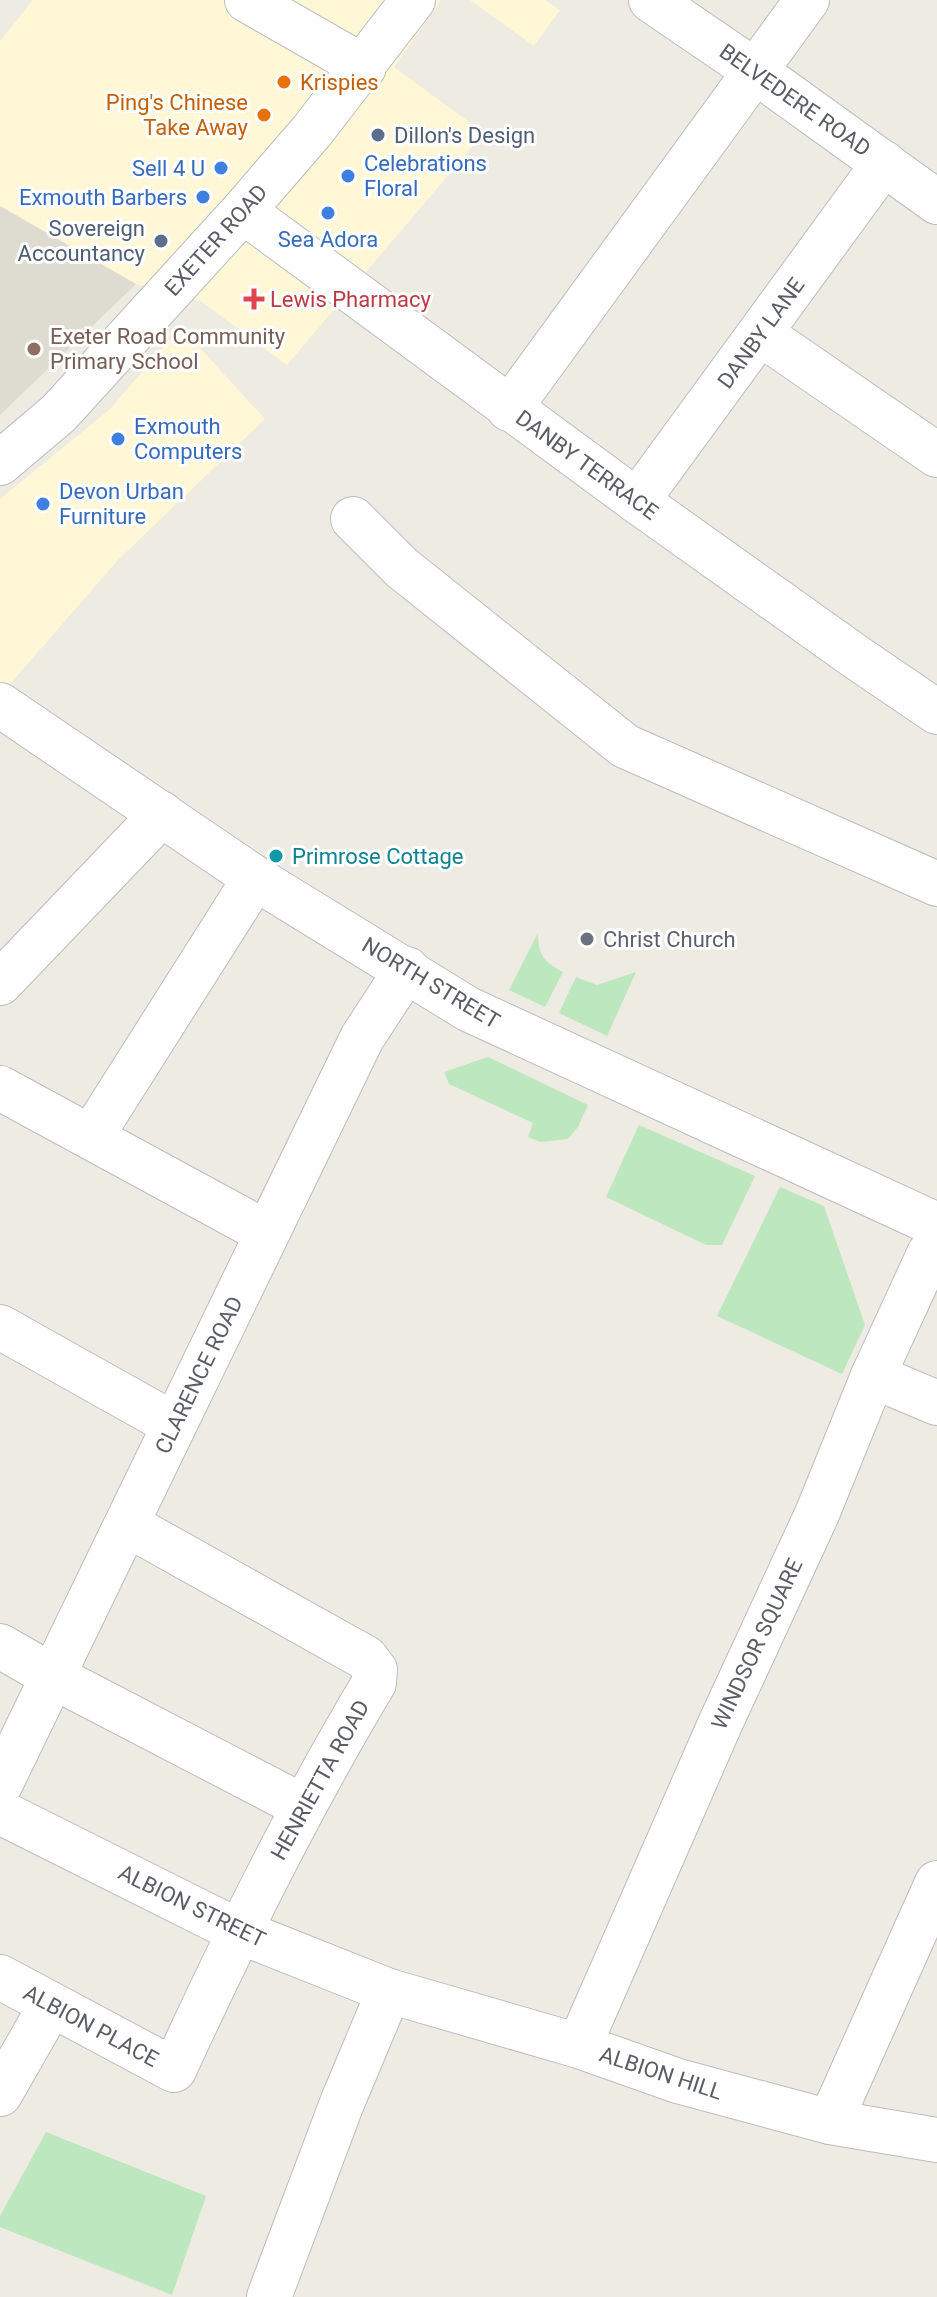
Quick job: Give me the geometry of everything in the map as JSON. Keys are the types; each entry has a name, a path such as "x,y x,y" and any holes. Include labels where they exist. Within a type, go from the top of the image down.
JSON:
{"street":[{"path":"247,0 364,67"},
{"name":"EXETER ROAD","path":"0,463 59,413 243,211 364,67 413,0"},
{"name":"BELVEDERE ROAD","path":"651,0 937,202"},
{"path":"509,409 807,0"},
{"name":"DANBY LANE","path":"637,501 884,163"},
{"name":"DANBY TERRACE","path":"243,211 509,409 937,712"},
{"path":"761,334 937,455"},
{"path":"353,519 402,568 625,746 937,884"},
{"name":"NORTH STREET","path":"0,705 255,878 487,1019 937,1225"},
{"path":"0,983 162,814"},
{"path":"91,1137 255,878"},
{"name":"CLARENCE ROAD","path":"0,1785 362,1038 407,969"},
{"path":"0,1088 267,1233"},
{"name":"WINDSOR SQUARE","path":"579,2046 657,1874 720,1724 817,1514 873,1376 929,1254 937,1243"},
{"path":"0,1327 173,1424"},
{"path":"873,1376 937,1403"},
{"name":"HENRIETTA ROAD","path":"128,1525 366,1658 375,1670 374,1683 302,1806 238,1931"},
{"path":"0,1646 302,1806"},
{"name":"ALBION STREET","path":"0,1812 238,1931 389,1991"},
{"path":"830,2122 937,1883"},
{"name":"ALBION PLACE","path":"0,1977 174,2070 238,1931"},
{"path":"269,2297 342,2103 389,1991"},
{"name":"ALBION HILL","path":"389,1991 579,2046 678,2081 830,2122 937,2140"},
{"path":"0,2094 51,2005"}],"shaded area":[{"path":"33,0 441,0 394,67 484,133 287,365 202,302 136,284 0,206 0,41"},
{"path":"470,0 545,0 560,10 534,46"},
{"name":"Exeter Road Community Primary School","path":"0,206 136,284 0,415"},
{"path":"181,327 265,419 118,560 4,691 0,688 0,499 109,410"}],"green space":[{"path":"538,933 543,957 563,972 545,1007 509,990"},
{"path":"636,972 607,1036 559,1013 576,977 597,985"},
{"path":"488,1057 588,1105 578,1127 568,1139 541,1142 528,1137 533,1123 449,1084 444,1072"},
{"path":"639,1125 755,1176 722,1245 706,1245 606,1197"},
{"path":"780,1187 824,1206 865,1325 842,1374 717,1316"},
{"path":"46,2132 206,2196 172,2295 0,2227 0,2216"}],"place":[{"name":"Krispies","path":"284,82"},
{"name":"Ping's Chinese Take Away","path":"264,115"},
{"name":"Dillon's Design","path":"378,135"},
{"name":"Sell 4 U","path":"221,168"},
{"name":"Celebrations Floral","path":"348,176"},
{"name":"Exmouth Barbers","path":"203,197"},
{"name":"Sea Adora","path":"328,213"},
{"name":"Sovereign Accountancy","path":"161,241"},
{"name":"Lewis Pharmacy","path":"254,299"},
{"name":"Exeter Road Community Primary School","path":"34,349"},
{"name":"Exmouth Computers","path":"118,439"},
{"name":"Devon Urban Furniture","path":"43,504"},
{"name":"Primrose Cottage","path":"276,856"},
{"name":"Christ Church","path":"587,939"}]}
